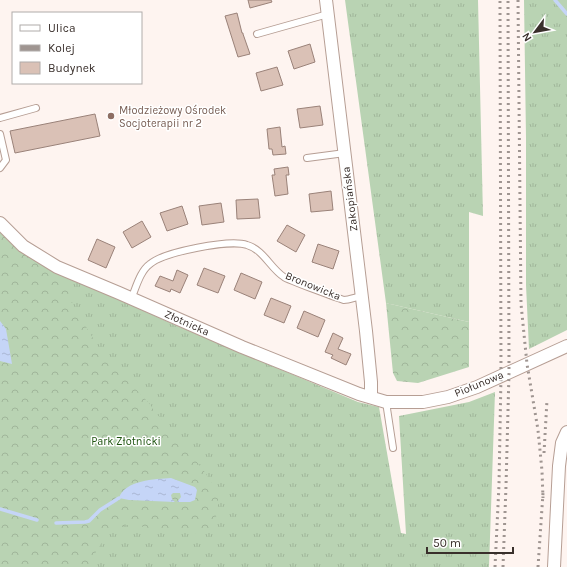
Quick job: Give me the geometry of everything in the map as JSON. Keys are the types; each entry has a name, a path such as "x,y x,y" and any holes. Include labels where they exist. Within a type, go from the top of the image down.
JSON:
{"street":[{"name":"Zakopiańska","path":"326,0 362,296 371,382 371,397"},
{"name":"Złotnicka","path":"0,222 24,246 57,267 242,347 359,394 386,402"},
{"name":"Piołunowa","path":"386,402 423,402 448,397 477,387 567,346"},
{"path":"554,567 559,466 562,443 567,432"}],"lane":[{"path":"257,34 328,14"},
{"path":"0,118 36,108"},
{"path":"0,134 6,160 0,168"},
{"path":"307,158 345,153"},
{"name":"Bronowicka","path":"131,298 148,264 160,258 197,248 234,244 247,244 259,251 284,277 343,300 362,296"},
{"path":"386,402 393,448"}],"green space":[{"path":"345,0 478,0 483,216 469,212 469,322 386,303"},
{"path":"524,0 567,0 567,330 529,349 526,285"},
{"path":"0,231 73,279 68,292 75,309 104,356 148,402 169,430 204,471 218,493 218,513 207,533 178,532 132,525 122,526 109,534 104,540 95,553 89,567 0,567","holes":["171,478 195,487 181,503 180,500 182,497 180,493 173,493 171,495 172,499 175,501 169,503 119,498 153,479"]},
{"name":"Park Złotnicki","path":"22,251 89,286 175,325 358,402 379,407 401,533 406,534 399,416 469,402 495,392 489,567 0,567"},
{"path":"386,303 469,322 469,367 418,383 397,381 393,373"}],"water":[{"path":"0,321 6,329 12,364 0,361"},
{"path":"171,478 195,487 197,490 195,500 190,502 177,502 181,497 180,493 173,493 171,495 175,502 129,500 119,498 127,487 134,484 149,480"}],"building":[{"path":"248,0 271,0 272,2 250,8"},
{"path":"237,13 242,33 250,54 238,57 225,16"},
{"path":"310,44 315,62 294,69 288,51"},
{"path":"277,67 283,85 261,91 256,73"},
{"path":"320,106 323,125 300,128 297,109"},
{"path":"95,114 100,136 15,153 10,131"},
{"path":"280,127 282,147 285,146 286,154 273,155 272,149 269,149 267,129"},
{"path":"288,167 289,175 286,175 288,194 275,196 272,175 275,175 274,169"},
{"path":"331,191 333,210 311,212 309,194"},
{"path":"258,199 260,218 237,219 236,200"},
{"path":"221,203 224,222 202,225 199,206"},
{"path":"182,206 188,224 167,231 160,213"},
{"path":"142,221 151,237 132,248 123,232"},
{"path":"287,225 305,235 296,252 277,241"},
{"path":"97,239 115,247 106,268 88,260"},
{"path":"318,244 339,251 333,269 312,262"},
{"path":"204,268 225,276 218,293 197,285"},
{"path":"177,270 188,275 180,293 171,289 170,292 155,286 160,276 173,281"},
{"path":"241,273 262,282 255,299 234,290"},
{"path":"271,298 291,306 284,323 264,315"},
{"path":"304,311 325,320 318,337 297,328"},
{"path":"333,333 343,338 338,349 351,354 346,365 331,358 333,355 325,352"}],"waterway":[{"path":"555,0 567,14"},
{"path":"56,523 89,521 100,510 119,498"},
{"path":"0,509 37,520"}],"railway":[{"path":"495,567 499,485 501,376 500,0"},
{"path":"503,567 509,373 508,0"},
{"path":"518,0 521,304 527,364 538,430 543,498"},
{"path":"544,453 547,400"},
{"path":"538,567 543,493"}],"place":[{"name":"Młodzieżowy Ośrodek Socjoterapii nr 2","path":"111,116"}]}
